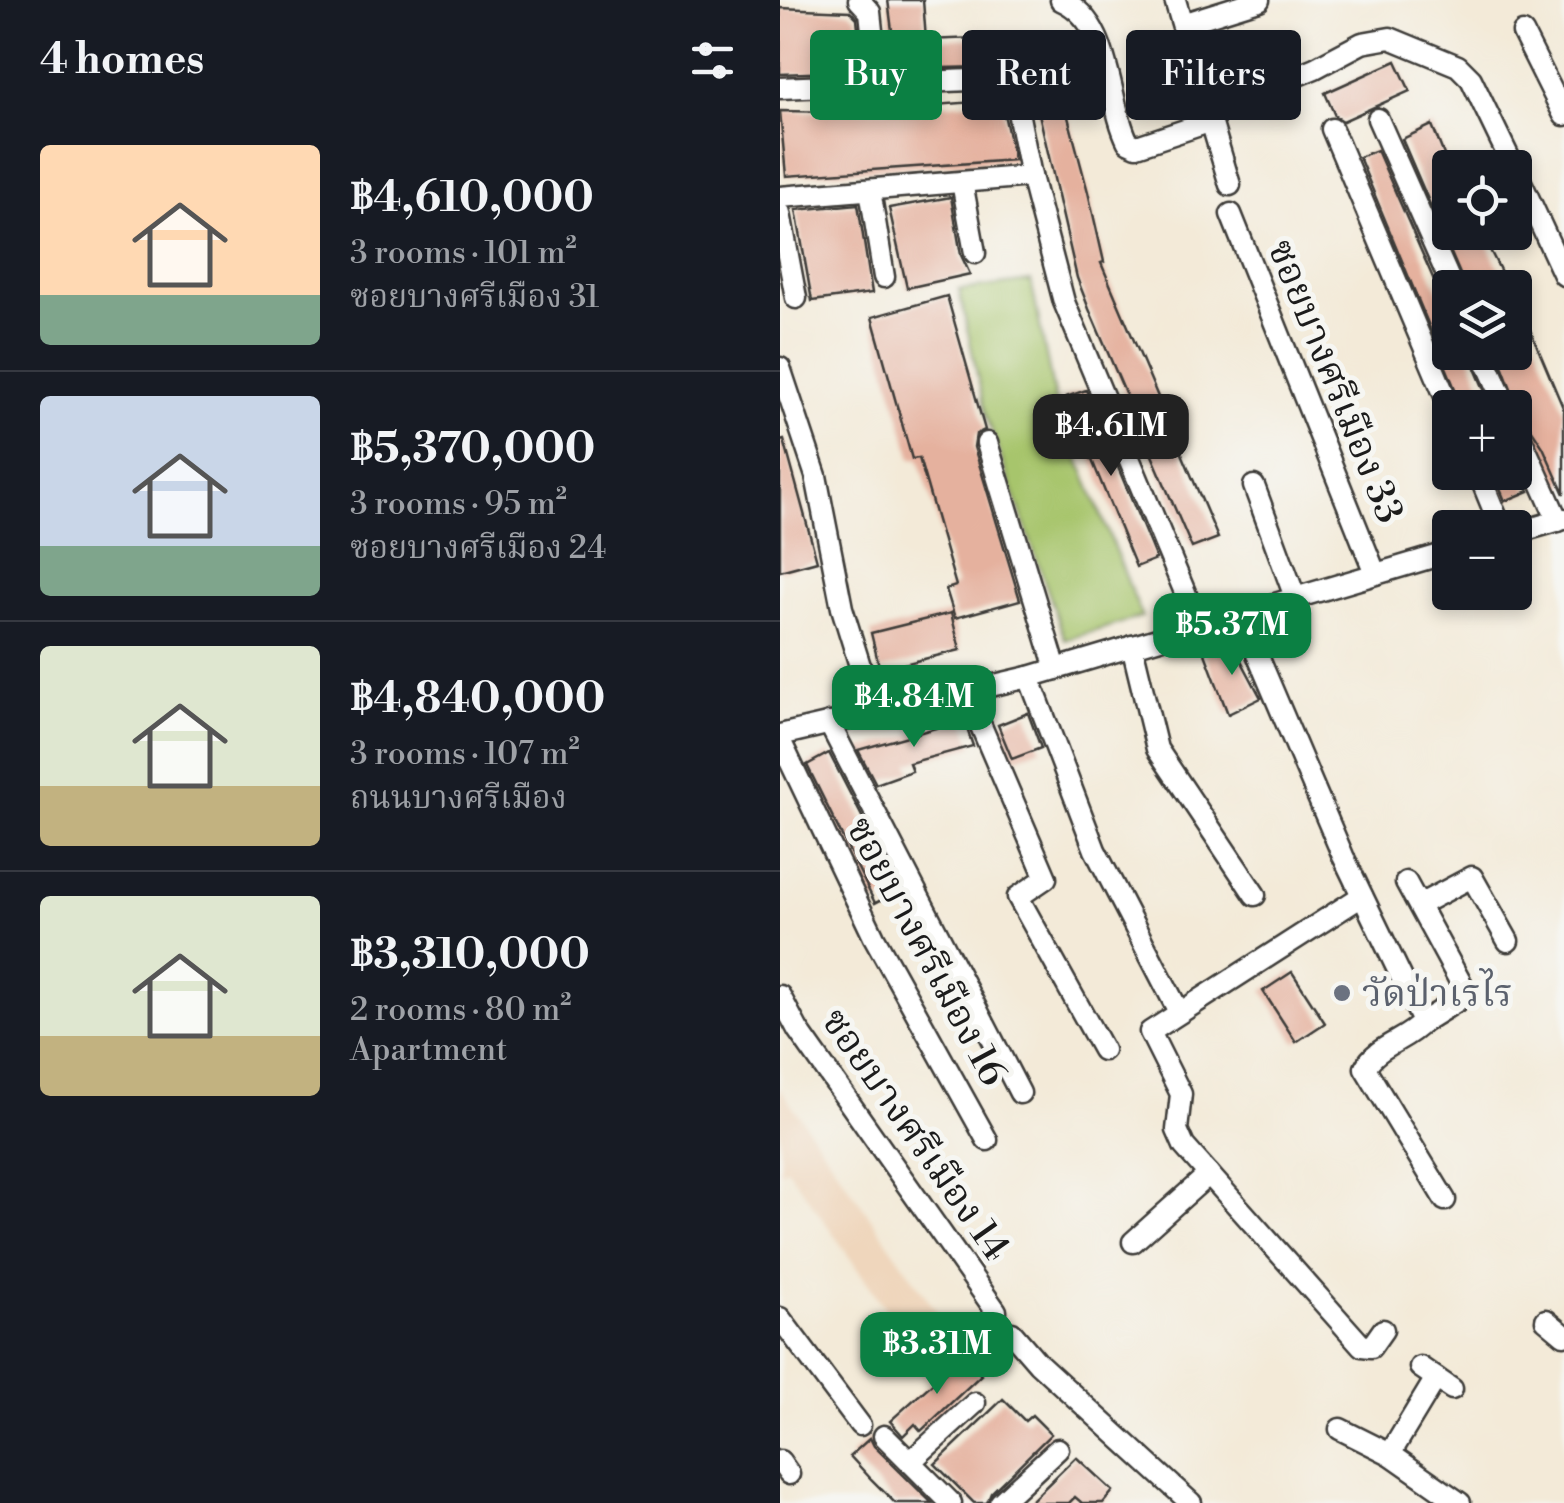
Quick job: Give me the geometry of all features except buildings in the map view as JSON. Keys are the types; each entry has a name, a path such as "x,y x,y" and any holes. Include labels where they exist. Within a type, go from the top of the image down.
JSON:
{"street":[{"path":"860,0 870,12 872,30"},
{"path":"1061,0 1086,20 1099,44 1128,142 1137,146 1201,120"},
{"path":"1175,0 1187,30"},
{"path":"1185,23 1259,0"},
{"path":"1524,33 1564,116"},
{"path":"1301,74 1362,44 1390,38 1458,66 1471,78 1506,150"},
{"path":"942,82 995,78 1008,85 1016,96 1031,176 1064,302 1199,626"},
{"path":"780,88 810,87"},
{"path":"1378,119 1445,270"},
{"path":"1212,120 1230,185"},
{"path":"1332,129 1442,390"},
{"path":"780,197 1031,176"},
{"path":"962,182 975,253"},
{"path":"870,190 884,277"},
{"path":"1532,205 1564,275"},
{"path":"780,212 796,298"},
{"name":"ซอยบางศรีเมือง 33","path":"1231,214 1375,574"},
{"path":"780,368 816,476 842,608 874,710"},
{"path":"987,442 1056,669"},
{"path":"1532,460 1561,520 1532,528"},
{"path":"1254,486 1295,597"},
{"path":"780,737 874,710 1029,677 1432,557"},
{"path":"1240,614 1362,896 1423,1022"},
{"path":"1132,646 1157,749 1254,895"},
{"path":"1029,677 1095,850 1178,1012"},
{"path":"966,690 1046,878 1018,897 1103,1050"},
{"path":"829,723 1020,1093"},
{"name":"ซอยบางศรีเมือง 16","path":"780,737 874,937 987,1140"},
{"path":"1419,906 1472,877 1508,941"},
{"path":"1406,882 1462,985 1457,1000 1412,1034 1377,1052 1365,1068 1445,1200"},
{"path":"1362,896 1150,1032 1181,1094 1178,1137 1362,1346 1371,1347 1383,1330"},
{"name":"ซอยบางศรีเมือง 14","path":"780,996 798,1030 996,1310"},
{"path":"1134,1242 1209,1174"},
{"path":"780,1318 860,1425"},
{"path":"1546,1320 1564,1335"},
{"path":"1012,1332 1038,1363 1191,1503"},
{"path":"1390,1454 1436,1378"},
{"path":"910,1462 975,1402"},
{"path":"1340,1429 1390,1454 1460,1503"},
{"path":"884,1436 951,1503"},
{"path":"1000,1503 1058,1449"}],"shaded area":[{"path":"780,1088 960,1345 930,1372 787,1168 780,1172"}],"green space":[{"path":"1031,281 1055,400 1142,617 1065,640 985,412 959,290"}],"place":[{"name":"วัดป่าเรไร","path":"1342,993"}]}
